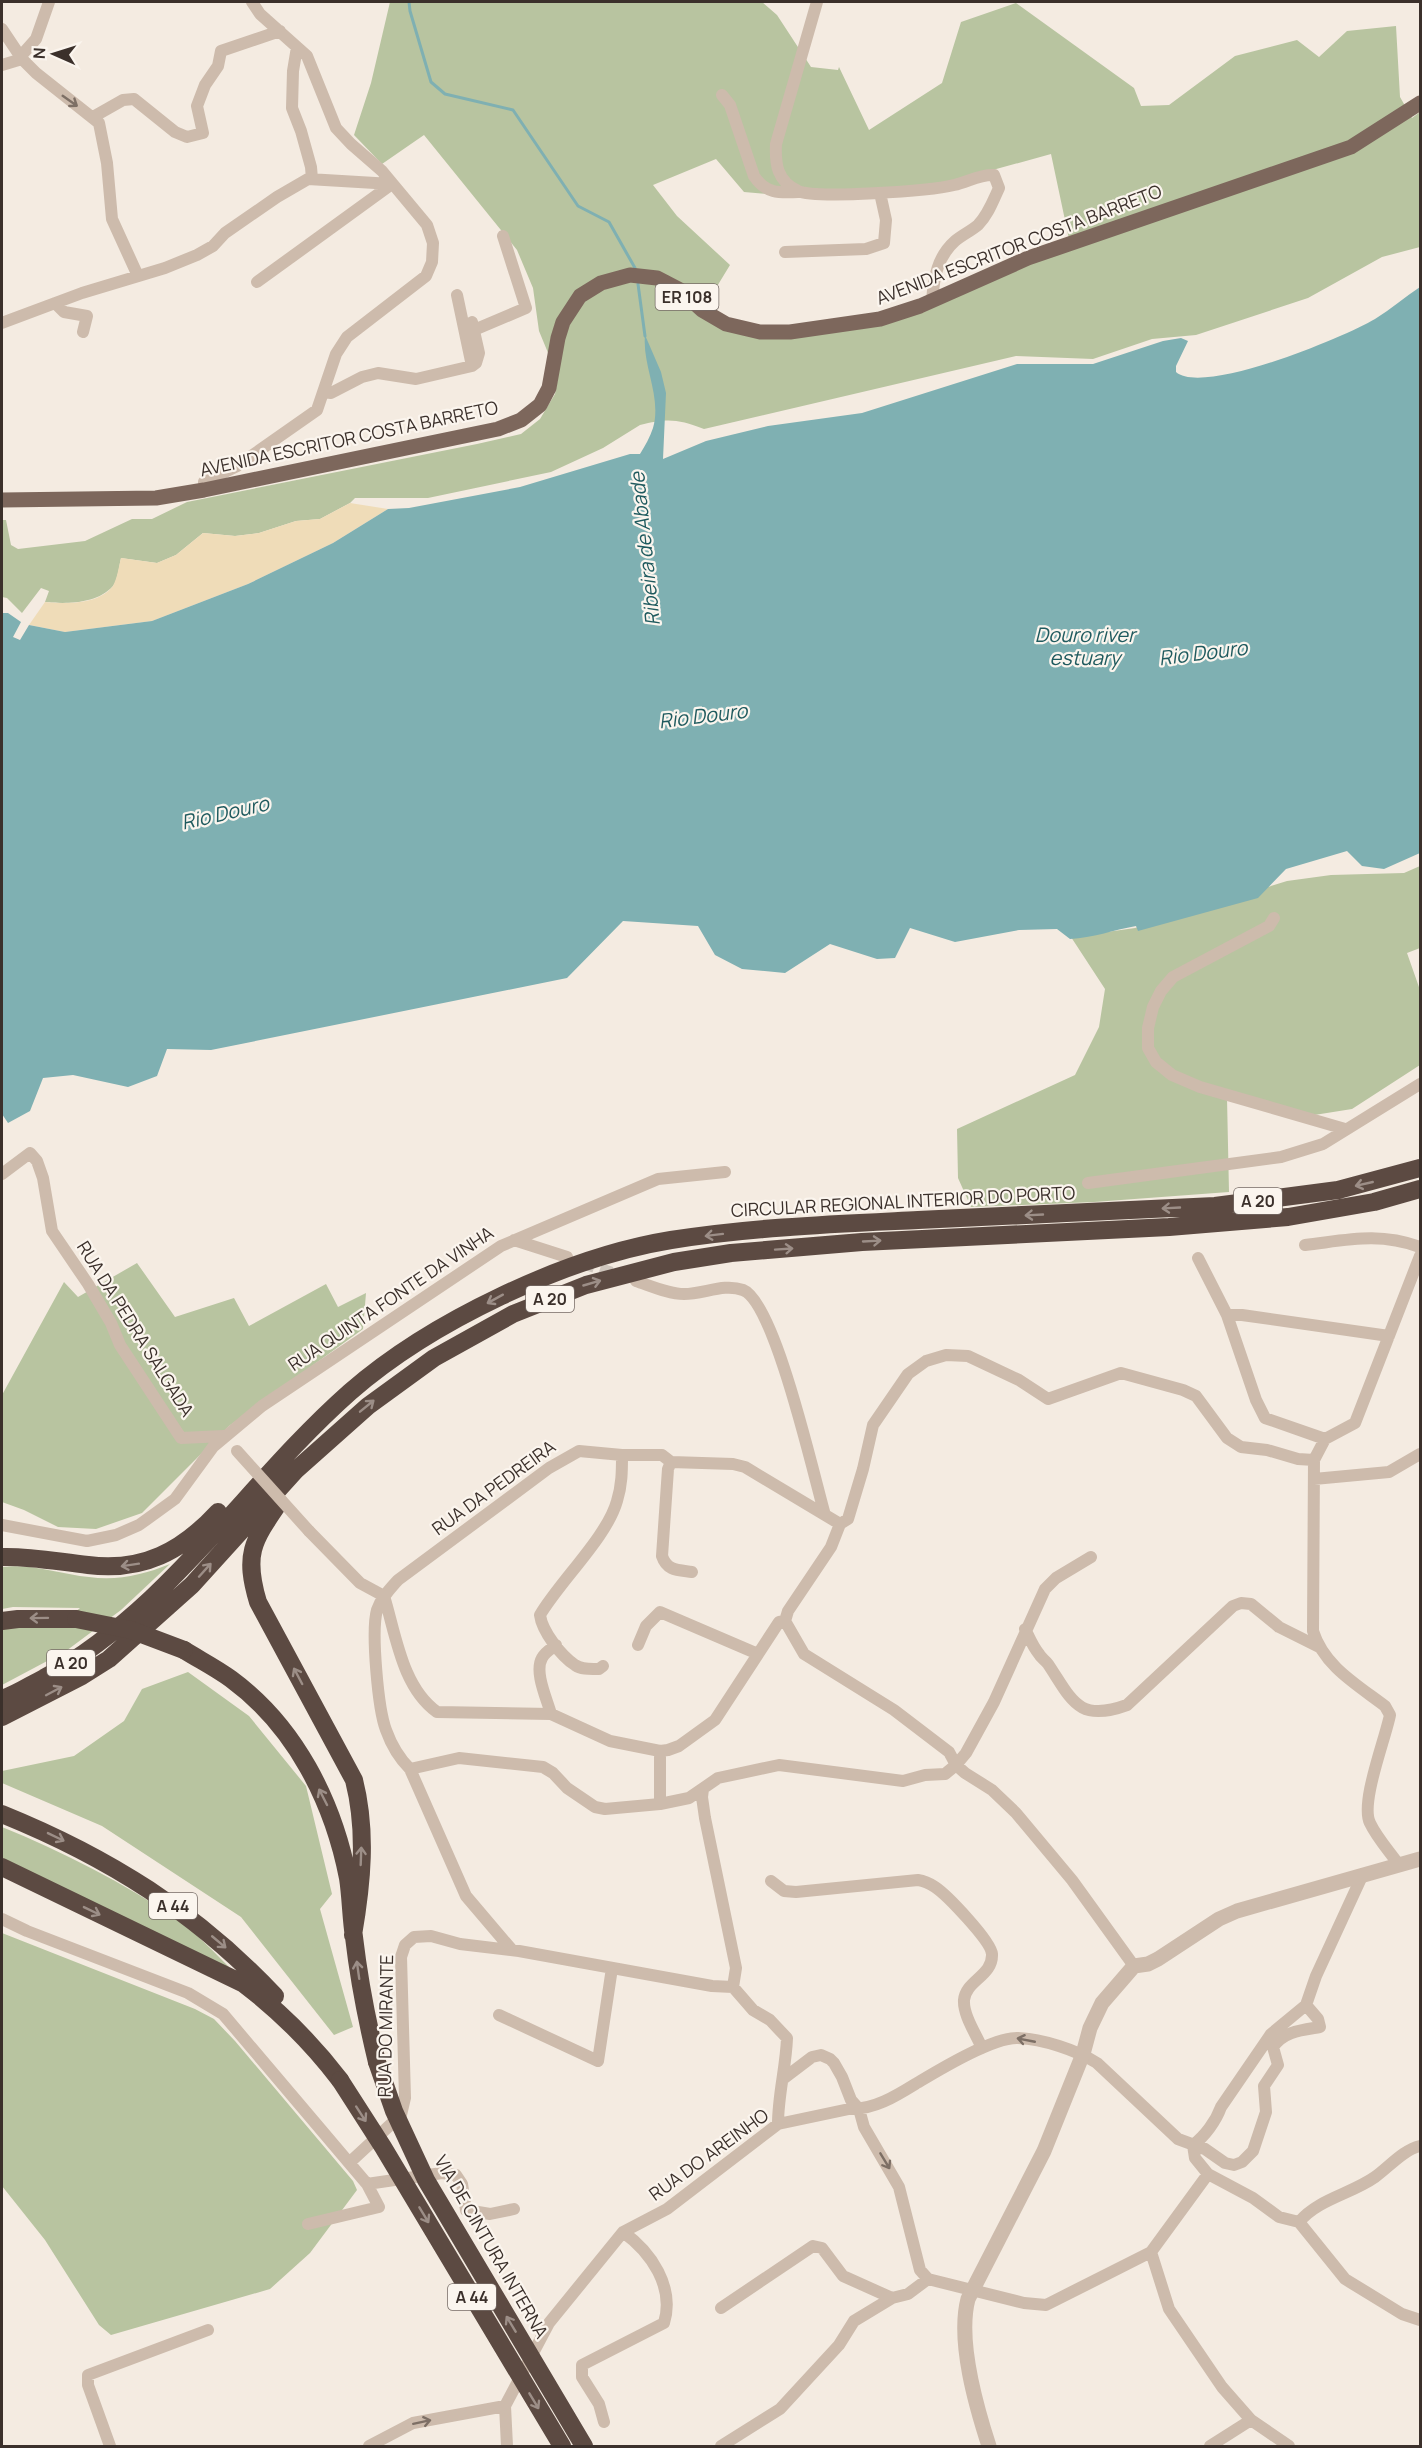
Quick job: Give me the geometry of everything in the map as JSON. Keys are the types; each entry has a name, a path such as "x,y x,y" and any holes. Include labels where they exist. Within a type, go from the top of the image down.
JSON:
{"highway":[{"name":"CIRCULAR REGIONAL INTERIOR DO PORTO","path":"2,1699 76,1660 133,1615 182,1569 308,1430 354,1388 422,1339 504,1294 581,1263 651,1244 770,1228 1215,1206 1338,1190 1420,1168"},
{"name":"CIRCULAR REGIONAL INTERIOR DO PORTO","path":"2,1717 82,1676 109,1659 192,1585 296,1470 368,1406 434,1358 513,1314 586,1285 674,1262 731,1253 862,1242 1169,1227 1288,1217 1374,1202 1420,1189"},
{"path":"2,1557 25,1556 90,1566 117,1567 143,1563 175,1550 194,1537 275,1453 308,1430"},
{"path":"323,1445 260,1530 251,1552 250,1575 258,1602 354,1780 360,1804 362,1830 360,1896 353,1935"},
{"name":"A 44","path":"2,1621 76,1619 130,1630 184,1650 230,1679 247,1693 278,1723 295,1746 326,1800 348,1880 353,1935"},
{"name":"A 44","path":"2,1814 48,1833 112,1865 141,1883 198,1924 241,1960 299,2022 383,2147 561,2446"},
{"path":"2,1867 244,1984 275,2007 311,2042"},
{"name":"VIA DE CINTURA INTERNA","path":"353,1935 363,2004 377,2062 394,2111 426,2180 584,2446"}],"main road":[{"name":"AVENIDA ESCRITOR COSTA BARRETO","path":"2,500 156,498 498,429 521,420 540,405 549,388 558,338 571,308 589,289 614,279 630,275 657,278 680,290 702,310 726,324 760,332 790,332 880,319 932,300 1028,258 1351,147 1420,103"}],"street":[{"path":"2,65 21,58 36,39 49,2"},
{"path":"204,490 204,482 237,466 316,410 336,354 347,338 426,276 432,262 433,243 428,225 370,158 351,144 336,128 307,56 260,14 252,2"},
{"path":"799,192 779,173 775,164 776,144 818,2"},
{"path":"2,29 21,58 54,90 99,123 103,138 112,219 138,276"},
{"path":"93,117 123,100 134,99 175,132 187,136 203,133 197,106 218,66 221,51 280,31"},
{"path":"297,47 293,71 292,108 309,158 312,179"},
{"path":"722,95 730,105 754,176 767,190 778,193 880,193 955,185 986,174 994,175 999,188 990,208 978,225 955,241 941,256 934,278 932,300"},
{"path":"2,323 82,293 197,255 213,246 225,233 277,197 312,179 392,184"},
{"path":"257,282 392,184"},
{"path":"785,252 866,249 884,243 886,220 880,193"},
{"path":"324,392 332,393 362,377 378,374 416,379 472,366 476,363 479,353 473,326 526,308 503,237"},
{"path":"457,295 472,366"},
{"path":"55,303 64,312 87,316 83,333"},
{"path":"1274,918 1269,926 1173,977 1161,991 1153,1007 1148,1028 1148,1048 1156,1062 1172,1075 1200,1087 1345,1130"},
{"path":"1088,1183 1281,1157 1323,1144 1366,1120 1420,1084"},
{"name":"RUA DA PEDRA SALGADA","path":"2,1174 30,1153 37,1161 43,1178 52,1231 88,1284 126,1355 181,1438 225,1436"},
{"name":"RUA QUINTA FONTE DA VINHA","path":"225,1436 262,1406 501,1246 658,1179 725,1172"},
{"path":"1305,1245 1373,1237 1403,1241 1420,1247"},
{"path":"514,1240 567,1257"},
{"path":"1400,1865 1370,1824 1367,1814 1368,1799 1390,1715 1384,1706 1331,1664 1319,1647 1313,1631 1314,1460 1325,1439 1355,1423 1420,1256"},
{"path":"1198,1258 1227,1315 1256,1400 1265,1418 1325,1439"},
{"path":"636,1281 683,1294 717,1288 734,1288 746,1291 758,1304 767,1320 791,1388 825,1515"},
{"path":"1227,1315 1242,1315 1389,1336"},
{"path":"1134,1966 1071,1880 1017,1814 992,1790 956,1765 949,1752 894,1710 804,1654 785,1621 788,1611 831,1547 840,1524 848,1519 873,1425 909,1374 926,1361 946,1355 968,1356 1019,1380 1048,1399 1121,1373 1183,1390 1196,1396 1227,1438 1241,1448 1267,1450 1314,1460"},
{"path":"2,1525 87,1541 116,1535 139,1525 175,1500 213,1447 225,1436 309,1531 360,1583 384,1596 408,1676 426,1704 437,1712 551,1714 610,1741 660,1751 679,1746 715,1720 779,1622 785,1621"},
{"name":"RUA DA PEDREIRA","path":"384,1596 398,1580 567,1456 579,1451 622,1455 662,1455 671,1461 733,1464 745,1467 840,1524"},
{"path":"1314,1479 1389,1472 1420,1454"},
{"path":"603,1666 599,1669 587,1670 575,1665 556,1645 541,1624 540,1615 609,1521 617,1503 622,1480 622,1455"},
{"path":"671,1461 668,1469 662,1556 665,1565 672,1569 692,1572"},
{"path":"410,1769 459,1758 543,1767 553,1773 567,1788 595,1807 605,1809 660,1804 689,1798 718,1778 779,1766 903,1780 925,1775 945,1774 966,1754 994,1702 1045,1589 1056,1578 1091,1557"},
{"path":"384,1596 377,1611 375,1640 381,1708 386,1730 402,1761 410,1769 466,1896 512,1950"},
{"path":"1025,1629 1068,1697 1077,1705 1090,1710 1107,1712 1127,1705 1233,1606 1241,1603 1251,1604 1280,1627 1319,1647"},
{"path":"638,1645 646,1626 660,1612 758,1654"},
{"path":"551,1714 539,1668 540,1660 545,1653 556,1645"},
{"path":"660,1751 660,1804"},
{"path":"703,1789 705,1818 736,1968 733,1986 753,2010 770,2020 787,2038 786,2064 778,2099 778,2124"},
{"path":"989,2446 975,2395 964,2333 964,2316 968,2299 1044,2151 1083,2054 1090,2028 1102,2003 1134,1966 1148,1964 1158,1959 1219,1919 1237,1911 1420,1859"},
{"path":"1193,2145 1201,2139 1219,2114 1271,2034 1305,2005 1363,1874"},
{"path":"771,1881 784,1891 795,1892 918,1880 937,1888 986,1940 992,1951 987,1971 967,1989 964,2000 965,2009 982,2048"},
{"path":"2,1919 27,1931 188,1993 223,2014 367,2184 379,2207 308,2224"},
{"name":"RUA DO MIRANTE","path":"349,2163 401,2115 405,2098 401,1957 405,1945 414,1937 431,1936 460,1944 512,1950 712,1986 733,1986"},
{"path":"499,2015 598,2061 612,1968"},
{"path":"1083,2054 1097,2063 1178,2139 1205,2149 1225,2163 1234,2164 1242,2162 1253,2151 1266,2112 1264,2086 1278,2065 1273,2047 1278,2039 1296,2031 1320,2027 1318,2019 1305,2005"},
{"name":"RUA DO AREINHO","path":"505,2406 549,2323 623,2232 667,2210 778,2124 849,2109 859,2109 891,2099 982,2048 1017,2038 1083,2054"},
{"path":"783,2079 812,2057 821,2055 830,2059 842,2077 851,2100 859,2109 864,2127 900,2187 920,2270 928,2279 1024,2303 1046,2305 1151,2252 1208,2174"},
{"path":"1193,2145 1195,2158 1208,2174 1253,2198 1279,2217 1299,2222 1345,2279 1402,2314 1420,2320"},
{"path":"1299,2222 1317,2206 1359,2187 1408,2151 1420,2146"},
{"path":"367,2184 442,2173 456,2175 462,2184 466,2210 490,2214 514,2209"},
{"path":"604,2422 599,2404 582,2377 582,2365 664,2323 666,2315 664,2284 660,2271 623,2232"},
{"path":"721,2308 813,2246 822,2248 843,2276 892,2298"},
{"path":"1151,2252 1169,2309 1222,2387 1251,2420 1289,2446"},
{"path":"721,2446 780,2409 839,2345 854,2320 892,2298 908,2294 928,2279"},
{"path":"110,2446 88,2385 88,2375 208,2330"},
{"path":"369,2446 413,2423 505,2406 507,2446"},
{"path":"1210,2446 1251,2420"}],"green space":[{"path":"390,2 762,2 777,15 811,67 838,70 839,67 869,130 942,83 961,22 1016,3 1134,88 1141,106 1169,105 1235,56 1297,40 1319,57 1347,31 1396,26 1400,97 1412,118 1420,112 1420,247 1382,257 1308,298 1196,335 1152,339 1093,359 1016,356 704,429 672,421 649,423 640,425 603,448 551,472 428,498 355,498 320,519 296,521 259,533 235,536 203,533 176,555 157,563 121,558 113,586 90,600 72,603 45,602 49,591 41,588 22,613 7,598 2,597 2,520 6,520 11,545 18,549 85,541 132,519 152,519 187,502 521,434 540,419 555,394 558,377 539,331 533,288 517,250 424,135 382,164 354,135 371,83","holes":["1051,154 1069,239 890,320 764,339 699,316 730,265 677,216 653,185 716,159 744,192 825,199 913,192"]},
{"path":"1420,866 1420,948 1407,953 1420,990 1420,1065 1352,1109 1308,1116 1227,1098 1229,1192 1094,1202 971,1207 958,1178 957,1129 1075,1075 1099,1027 1105,989 1071,937 1135,928 1287,881 1331,875 1404,873"},
{"path":"137,1263 175,1317 234,1298 249,1326 326,1284 338,1307 366,1293 363,1329 229,1426 142,1513 96,1529 58,1527 2,1502 2,1395 64,1282 78,1297"},
{"path":"170,1564 121,1610 66,1651 2,1685 2,1629 32,1625 59,1627 80,1608 13,1607 2,1609 2,1567 24,1566 78,1576 120,1578"},
{"path":"188,1672 249,1716 306,1786 332,1894 320,1909 353,2027 334,2035 241,1917 102,1826 2,1783 2,1771 74,1756 124,1721 142,1689"},
{"path":"2,1827 70,1857 136,1893 185,1925 229,1967 224,1967 2,1858"},
{"path":"2,1933 195,2009 214,2019 353,2181 357,2190 310,2253 270,2289 111,2335 99,2325 45,2240 2,2186"}],"sand":[{"path":"350,503 388,509 333,543 248,584 152,621 65,632 29,625 45,602 81,602 107,592 113,586 121,558 157,563 176,555 203,533 235,536 259,533 296,521 320,519"}],"water":[{"name":"Douro river estuary","path":"1420,287 1420,853 1384,869 1362,866 1347,851 1286,869 1258,898 1138,931 1136,926 1070,939 1057,929 1019,930 955,942 910,928 895,958 877,959 830,944 785,973 742,969 715,955 698,926 623,921 567,978 211,1050 167,1049 157,1076 128,1087 73,1075 43,1078 30,1111 8,1123 2,1114 2,613 8,613 21,622 13,637 20,640 29,625 65,632 152,621 248,584 333,543 388,509 409,508 520,487 630,454 640,454 652,431 655,416 654,393 646,358 645,335 661,372 666,393 663,459 706,441 768,426 862,413 1017,364 1093,364 1163,341 1181,338 1188,341 1176,366 1176,372 1191,377 1243,371 1306,350 1359,327 1375,319"}],"waterway":[{"name":"Ribeira de Abade","path":"409,2 431,82 445,94 513,110 578,206 609,222 635,268"},
{"name":"Ribeira de Abade","path":"638,284 645,336"}],"tunnel":[{"path":"583,1263 621,1276"}],"water label":[{"name":"Rio Douro","path":"1203,653"},
{"name":"Rio Douro","path":"703,716"},
{"name":"Rio Douro","path":"225,813"}]}
